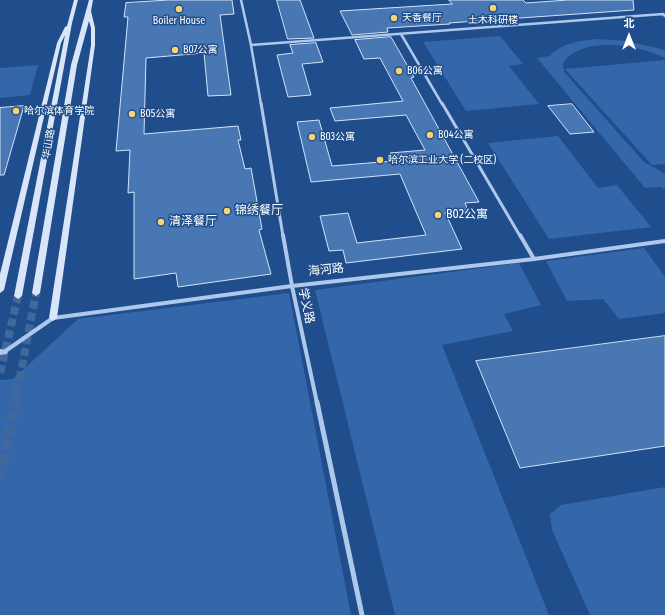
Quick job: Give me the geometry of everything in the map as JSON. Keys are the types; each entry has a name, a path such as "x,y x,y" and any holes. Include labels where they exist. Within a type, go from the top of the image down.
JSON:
{"main road":[{"path":"18,296 70,23 76,0"},
{"name":"华山路","path":"36,293 54,174 76,56 91,0"},
{"path":"53,318 93,45 93,28 89,10"},
{"name":"华山路","path":"0,290 59,43 70,23"}],"street":[{"name":"学义路","path":"241,0 251,45 292,286 362,615"},
{"path":"251,45 663,14 665,16"},
{"path":"401,34 534,259"},
{"name":"海河路","path":"2,352 53,318 292,286 534,259 665,242"}],"shaded area":[{"path":"500,36 523,64 509,66 539,104 466,111 423,42"},
{"path":"596,39 627,41 665,50 665,58 641,49 626,46 597,46 583,49 572,54 563,63 564,72 644,162 665,174 665,189 660,187 645,188 537,58 550,56 560,48 571,43"},
{"path":"665,60 665,164 652,165 565,69"},
{"path":"38,65 30,95 0,98 0,68"},
{"path":"558,136 598,188 617,185 651,227 549,239 488,143"},
{"path":"644,248 665,277 665,313 619,319 603,299 567,301 546,261"},
{"path":"519,263 541,305 504,314 513,331 442,345 549,615 395,615 315,290"},
{"path":"289,293 351,615 0,615 0,380 13,379 78,319"},
{"path":"665,487 665,615 590,615 552,530 550,514 561,505"}],"building":[{"path":"169,0 232,0 234,14 220,15 231,95 208,96 204,53 146,58 144,134 238,126 241,140 238,140 245,169 251,168 262,229 259,230 271,274 178,287 176,273 134,279 134,192 128,193 130,150 116,151 128,17 124,17 126,3"},
{"path":"277,0 300,0 314,38 288,39"},
{"path":"449,0 523,0 526,3 568,0 633,0 634,10 387,28 388,32 352,35 340,11 452,4"},
{"path":"391,37 414,77 411,78 479,202 465,203 468,210 445,212 462,249 346,263 343,250 329,251 320,216 348,213 357,243 426,235 400,174 311,182 297,122 319,120 332,166 393,161 390,153 425,150 406,115 335,121 330,108 403,101 380,58 364,59 355,40"},
{"path":"316,43 323,62 302,64 311,95 288,97 277,55 293,53 290,45"},
{"path":"572,104 594,132 570,134 548,106"},
{"path":"24,106 4,175 0,175 0,108"},
{"path":"665,336 665,446 520,468 476,361"}],"tunnel":[{"path":"15,403 36,293"},
{"path":"0,373 18,296"},
{"path":"0,479 15,402"}],"place":[{"name":"土木科研楼","path":"493,8"},
{"name":"Boiler House","path":"179,9"},
{"name":"天香餐厅","path":"394,18"},
{"name":"B07公寓","path":"175,50"},
{"name":"B06公寓","path":"399,71"},
{"name":"哈尔滨体育学院","path":"16,111"},
{"name":"B05公寓","path":"132,114"},
{"name":"B04公寓","path":"430,135"},
{"name":"B03公寓","path":"312,137"},
{"name":"哈尔滨工业大学 (二校区)","path":"380,160"},
{"name":"锦绣餐厅","path":"227,211"},
{"name":"B02公寓","path":"438,215"},
{"name":"清泽餐厅","path":"161,222"}]}
